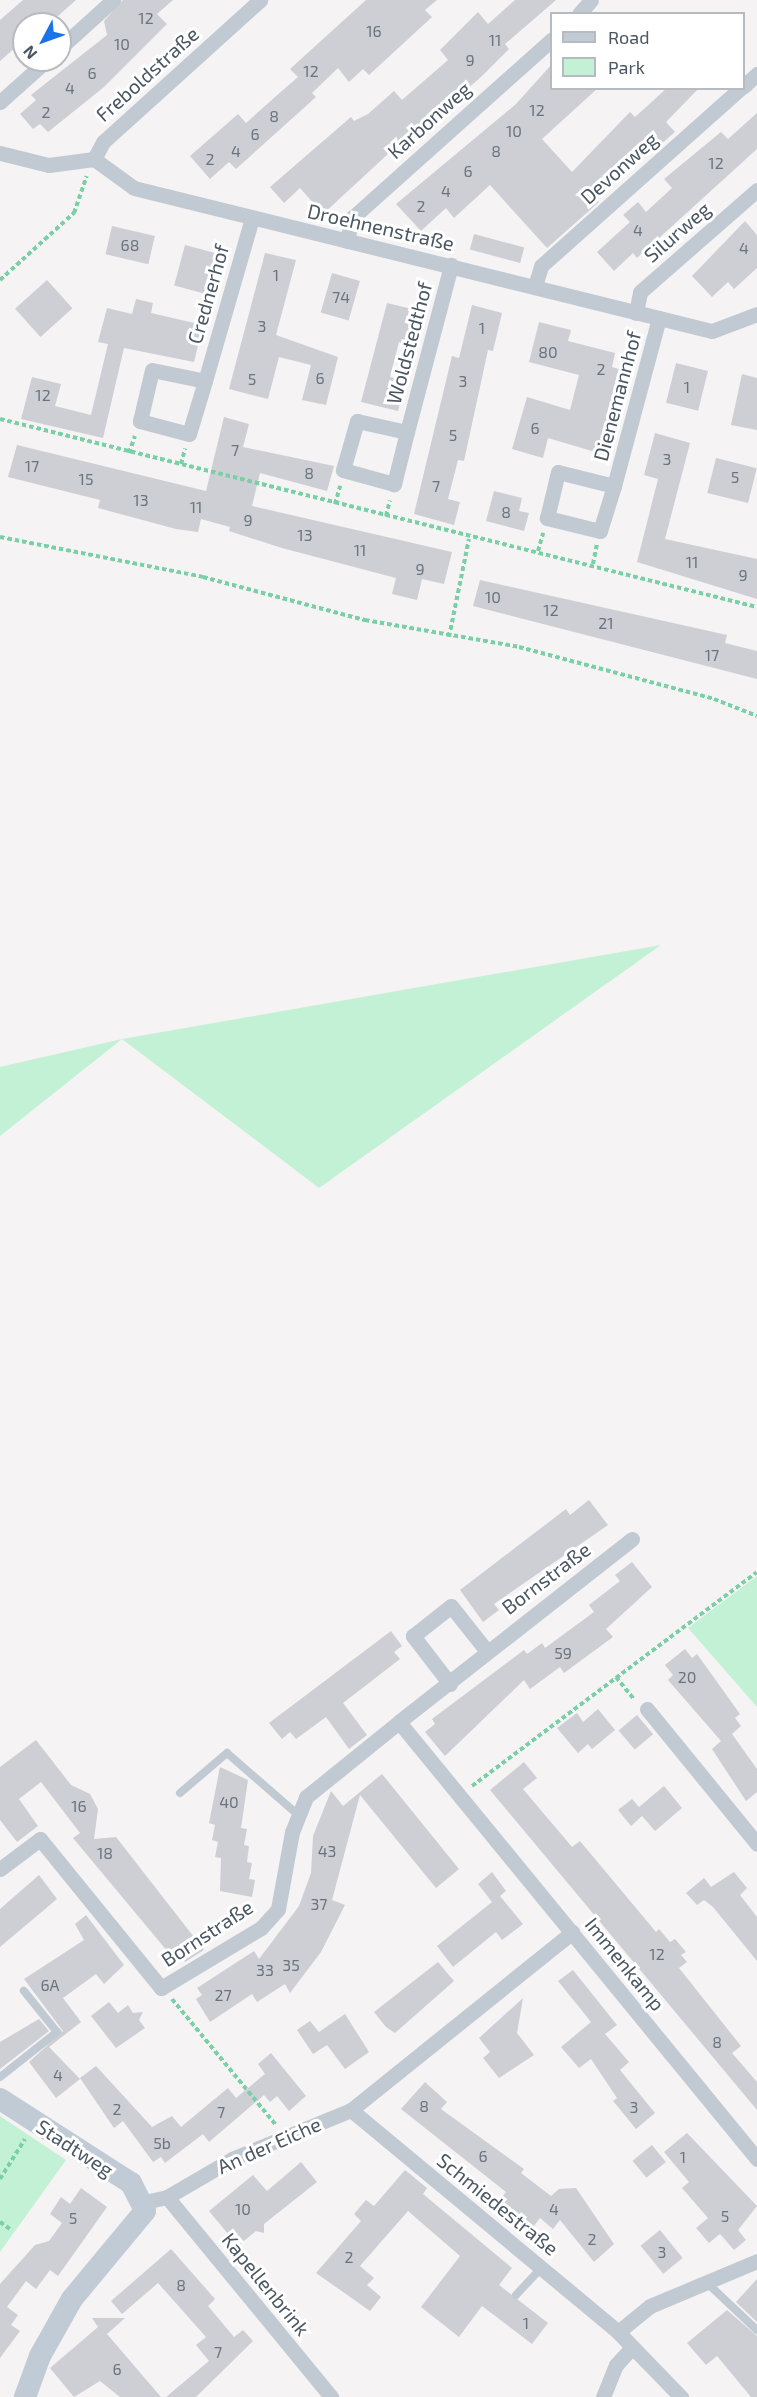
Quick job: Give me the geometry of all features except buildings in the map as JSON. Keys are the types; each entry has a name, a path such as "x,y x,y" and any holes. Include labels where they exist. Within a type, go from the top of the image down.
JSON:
{"street":[{"path":"72,37 113,0"},
{"name":"Freboldstraße","path":"94,159 103,142 260,0"},
{"path":"581,12 591,0"},
{"name":"Karbonweg","path":"347,241 352,218 550,41"},
{"path":"0,102 33,72"},
{"name":"Devonweg","path":"745,84 757,74"},
{"name":"Devonweg","path":"535,286 541,266 739,90"},
{"path":"0,153 49,165 94,159"},
{"name":"Droehnenstraße","path":"94,159 134,188 451,265 712,332 757,314"},
{"name":"Silurweg","path":"636,313 640,292 757,190"},
{"name":"Crednerhof","path":"204,381 152,370 140,421 189,434 252,218"},
{"name":"Woldstedthof","path":"407,432 357,421 344,470 394,484 451,265"},
{"name":"Dienemannhof","path":"614,486 558,472 547,518 600,531 614,486 660,318"},
{"name":"Bornstraße","path":"0,1869 40,1839 161,1988 261,1928 278,1909 296,1814 327,1777 484,1659 486,1650 632,1539"},
{"path":"450,1684 413,1636 451,1606 486,1650"},
{"path":"647,1709 757,1844"},
{"path":"399,1722 460,1795"},
{"name":"Immenkamp","path":"460,1795 757,2159"},
{"name":"An der Eiche","path":"144,2202 167,2197 284,2135 351,2110 572,1932"},
{"name":"Stadtweg","path":"0,2099 131,2183 144,2202"},
{"name":"Schmiedestraße","path":"351,2110 618,2332 681,2397"},
{"name":"Kapellenbrink","path":"167,2197 331,2397"},
{"path":"25,2397 40,2356 72,2298 142,2219 144,2202"},
{"path":"618,2332 650,2306 757,2261"},
{"path":"603,2397 616,2365 632,2347"}],"lane":[{"path":"180,1793 227,1753 296,1814"},
{"path":"0,2077 57,2032 24,1991"},
{"path":"516,2295 542,2267"},
{"path":"705,2281 757,2330"}],"path":[{"path":"0,280 74,213 94,159"},
{"path":"0,419 469,538 487,537 757,607"},
{"path":"0,537 203,578 449,637 519,647 714,699 757,716"},
{"path":"449,637 469,538"},
{"path":"460,1795 757,1572"},
{"path":"616,1677 647,1709"},
{"path":"161,1988 284,2135"},
{"path":"0,2179 36,2122"},
{"path":"0,2222 10,2229"}],"green space":[{"path":"661,945 319,1188 122,1039"},
{"path":"122,1039 0,1136 0,1067"},
{"path":"757,1576 757,1707 688,1628"},
{"path":"0,2116 66,2160 0,2252"}]}
